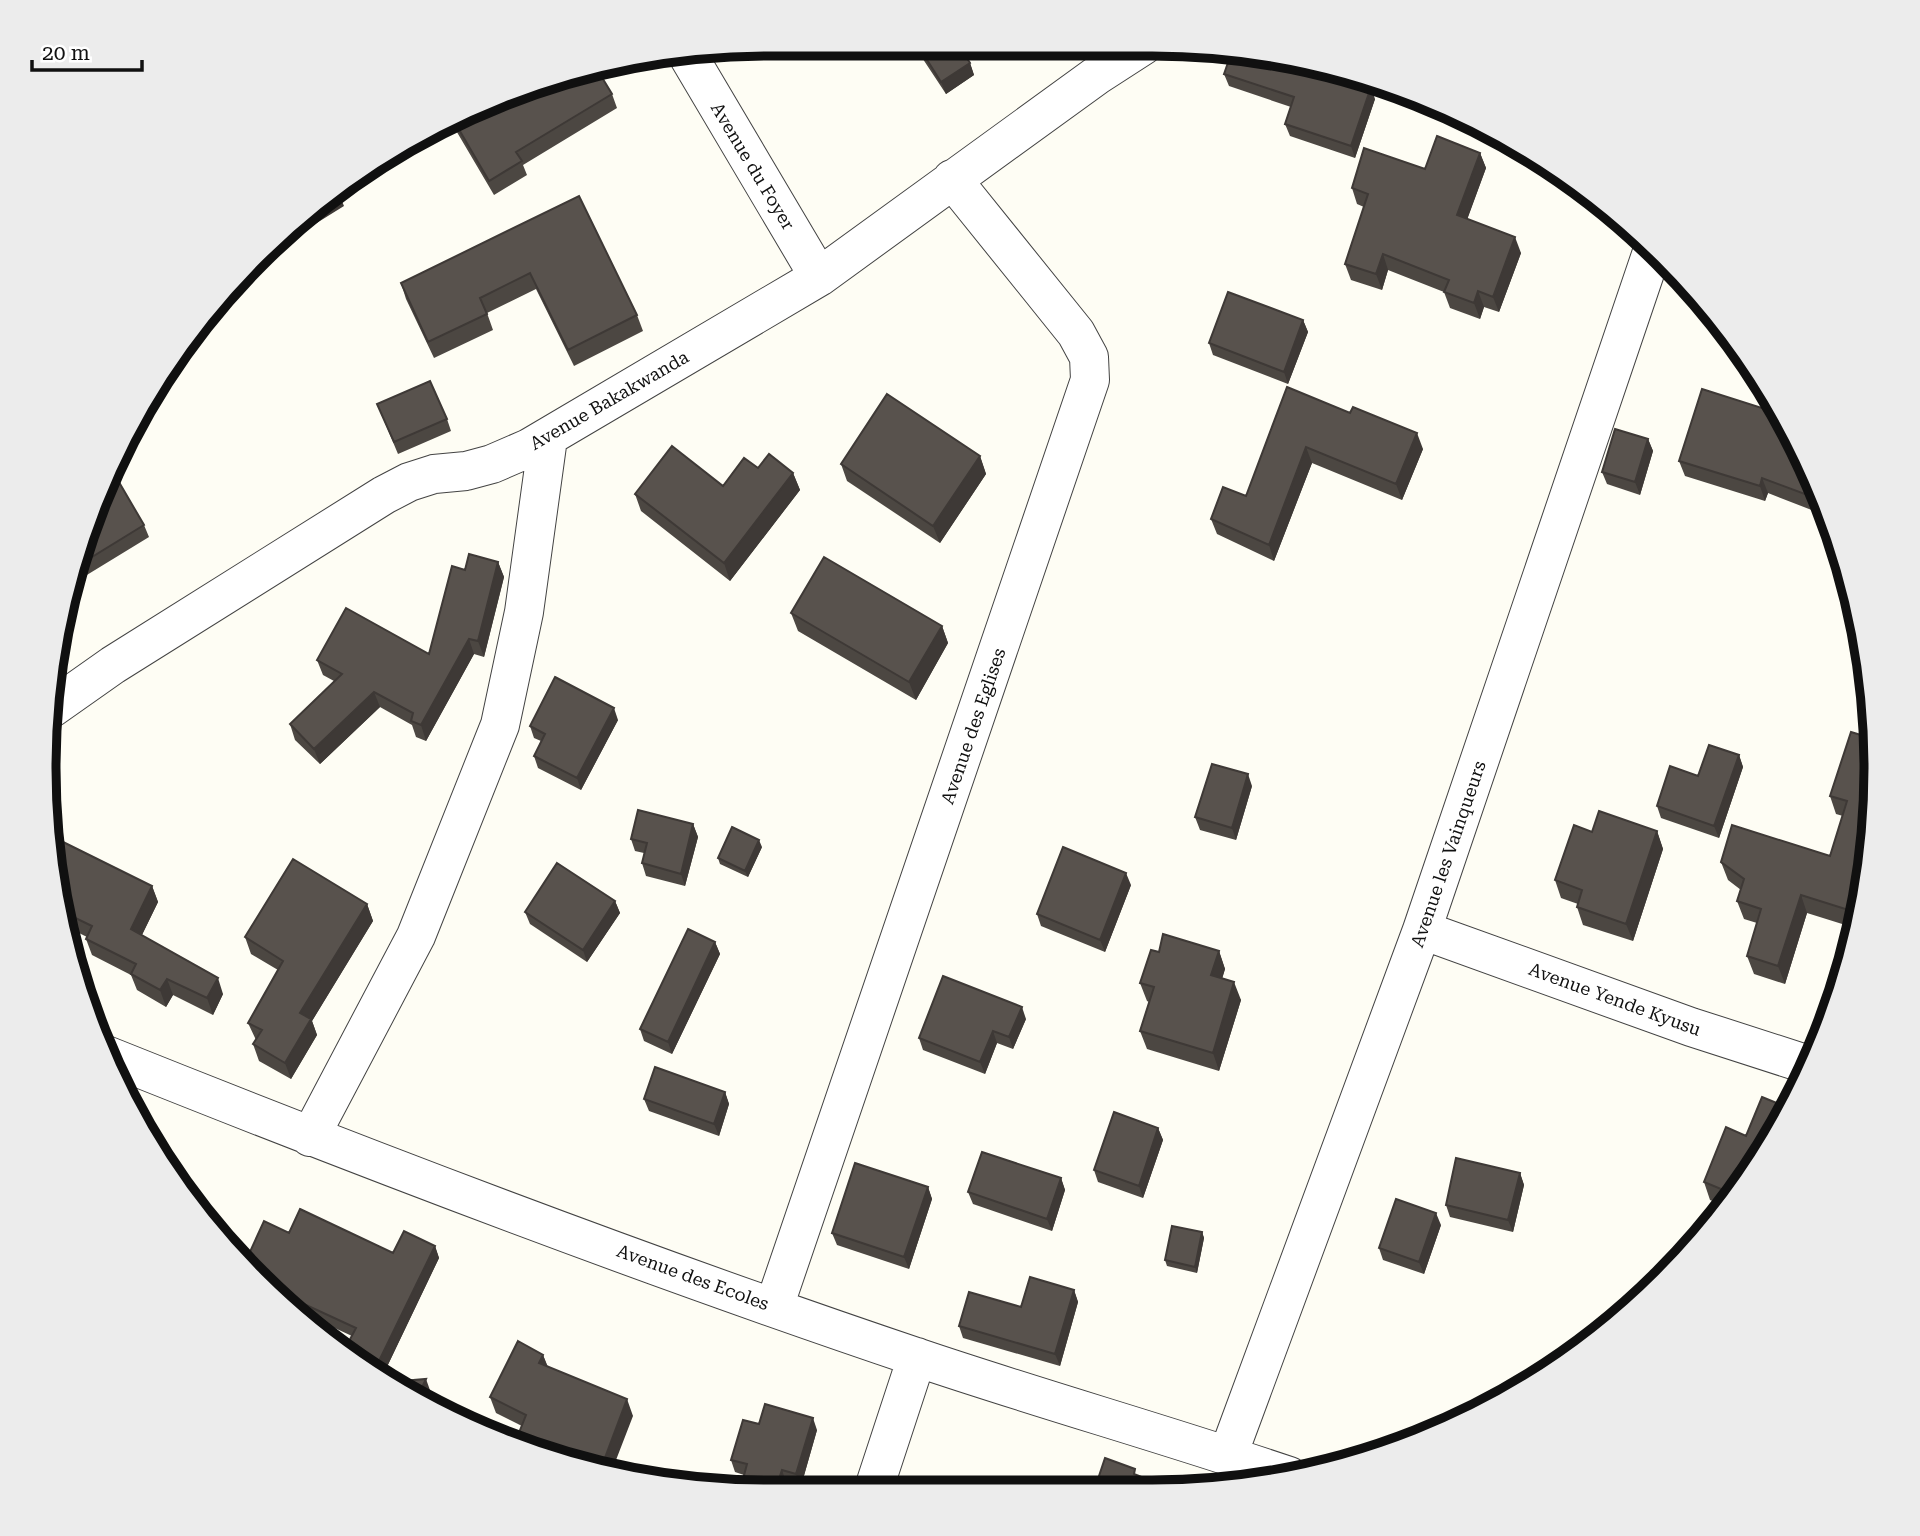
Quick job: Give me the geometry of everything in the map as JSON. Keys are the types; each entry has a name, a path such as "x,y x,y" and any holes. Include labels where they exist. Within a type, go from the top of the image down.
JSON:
{"street":[{"name":"Avenue Bakakwanda","path":"60,703 113,665 384,495 434,474 466,471 492,464 548,438 819,277 952,179 1128,56"},
{"name":"Avenue du Foyer","path":"691,61 819,277"},
{"name":"Avenue des Eglises","path":"774,1307 1090,380 1089,357 1076,332 952,179"},
{"name":"Avenue les Vainqueurs","path":"1228,1455 1422,930 1649,260"},
{"path":"310,1137 416,936 500,724 524,612 548,438"},
{"name":"Avenue Yende Kyusu","path":"1422,930 1691,1027 1800,1062"},
{"name":"Avenue des Ecoles","path":"119,1060 310,1137 774,1307 917,1357 1270,1470"},
{"path":"877,1480 917,1357"}],"building":[{"path":"925,56 966,56 970,63 941,82"},
{"path":"1229,61 1245,62 1336,80 1370,91 1351,146 1285,124 1294,97 1224,74"},
{"path":"601,76 612,94 516,152 522,161 489,181 458,127 539,94"},
{"path":"1437,136 1480,153 1457,215 1515,237 1493,297 1478,291 1474,303 1444,292 1449,280 1383,254 1376,274 1345,264 1368,194 1352,188 1364,148 1425,169"},
{"path":"579,196 637,315 568,350 530,273 480,298 487,314 428,342 401,283"},
{"path":"1228,292 1303,320 1284,372 1209,343"},
{"path":"430,381 447,419 394,442 377,404"},
{"path":"1287,387 1350,413 1353,407 1417,433 1396,484 1306,447 1269,545 1211,519 1223,487 1246,496"},
{"path":"1702,389 1768,410 1810,496 1762,478 1760,486 1679,461"},
{"path":"887,394 980,456 933,526 841,464"},
{"path":"1615,429 1648,439 1635,482 1602,472"},
{"path":"672,446 723,486 744,458 758,468 769,454 793,473 724,563 635,494"},
{"path":"117,479 144,525 88,560"},
{"path":"469,554 498,562 478,641 469,639 421,725 411,721 413,713 374,692 314,749 290,724 342,674 317,660 346,608 429,654 452,566 465,570"},
{"path":"824,557 942,626 909,682 791,613"},
{"path":"555,677 614,708 577,778 534,756 545,734 530,726"},
{"path":"1851,732 1863,736 1862,815 1858,861 1849,910 1801,895 1778,966 1747,956 1761,909 1737,901 1744,879 1721,862 1732,825 1830,856 1847,801 1830,796"},
{"path":"1709,745 1739,755 1714,826 1657,806 1670,766 1698,776"},
{"path":"1212,764 1248,774 1232,828 1195,817"},
{"path":"638,810 693,824 681,874 642,863 647,843 631,839"},
{"path":"1599,811 1657,831 1626,924 1577,907 1582,890 1555,880 1574,825 1592,832"},
{"path":"732,827 759,840 745,871 718,858"},
{"path":"60,841 152,886 131,929 218,978 207,998 167,979 160,990 131,974 136,964 86,939 92,926 72,916"},
{"path":"1063,847 1126,873 1100,940 1037,914"},
{"path":"293,859 367,904 300,1013 311,1019 285,1063 253,1044 262,1030 248,1023 283,961 245,937"},
{"path":"557,863 615,901 583,950 525,912"},
{"path":"688,929 715,942 668,1042 640,1029"},
{"path":"1163,934 1219,951 1211,975 1234,982 1213,1053 1140,1031 1154,987 1140,983 1151,950 1159,952"},
{"path":"943,976 1022,1007 1009,1037 993,1031 980,1062 919,1038"},
{"path":"655,1067 725,1092 714,1124 644,1099"},
{"path":"1762,1097 1780,1104 1725,1191 1704,1182 1726,1127 1746,1136"},
{"path":"1114,1112 1158,1128 1139,1186 1094,1170"},
{"path":"982,1152 1061,1178 1047,1219 968,1192"},
{"path":"1456,1158 1520,1173 1508,1220 1446,1205"},
{"path":"855,1163 928,1187 904,1257 832,1233"},
{"path":"1396,1199 1436,1213 1419,1262 1379,1248"},
{"path":"300,1209 393,1253 404,1231 435,1246 379,1361 348,1343 356,1328 296,1301 249,1254 264,1221 289,1233"},
{"path":"1172,1226 1202,1232 1195,1267 1165,1260"},
{"path":"1030,1277 1074,1290 1055,1354 959,1326 969,1292 1021,1307"},
{"path":"518,1341 543,1355 539,1363 627,1399 604,1460 518,1434 526,1415 490,1397"},
{"path":"426,1379 421,1390 405,1381"},
{"path":"765,1404 813,1418 796,1474 782,1470 779,1480 743,1479 747,1464 731,1460 743,1420 759,1424"},
{"path":"1105,1458 1135,1469 1134,1474 1149,1480 1098,1480"}]}
